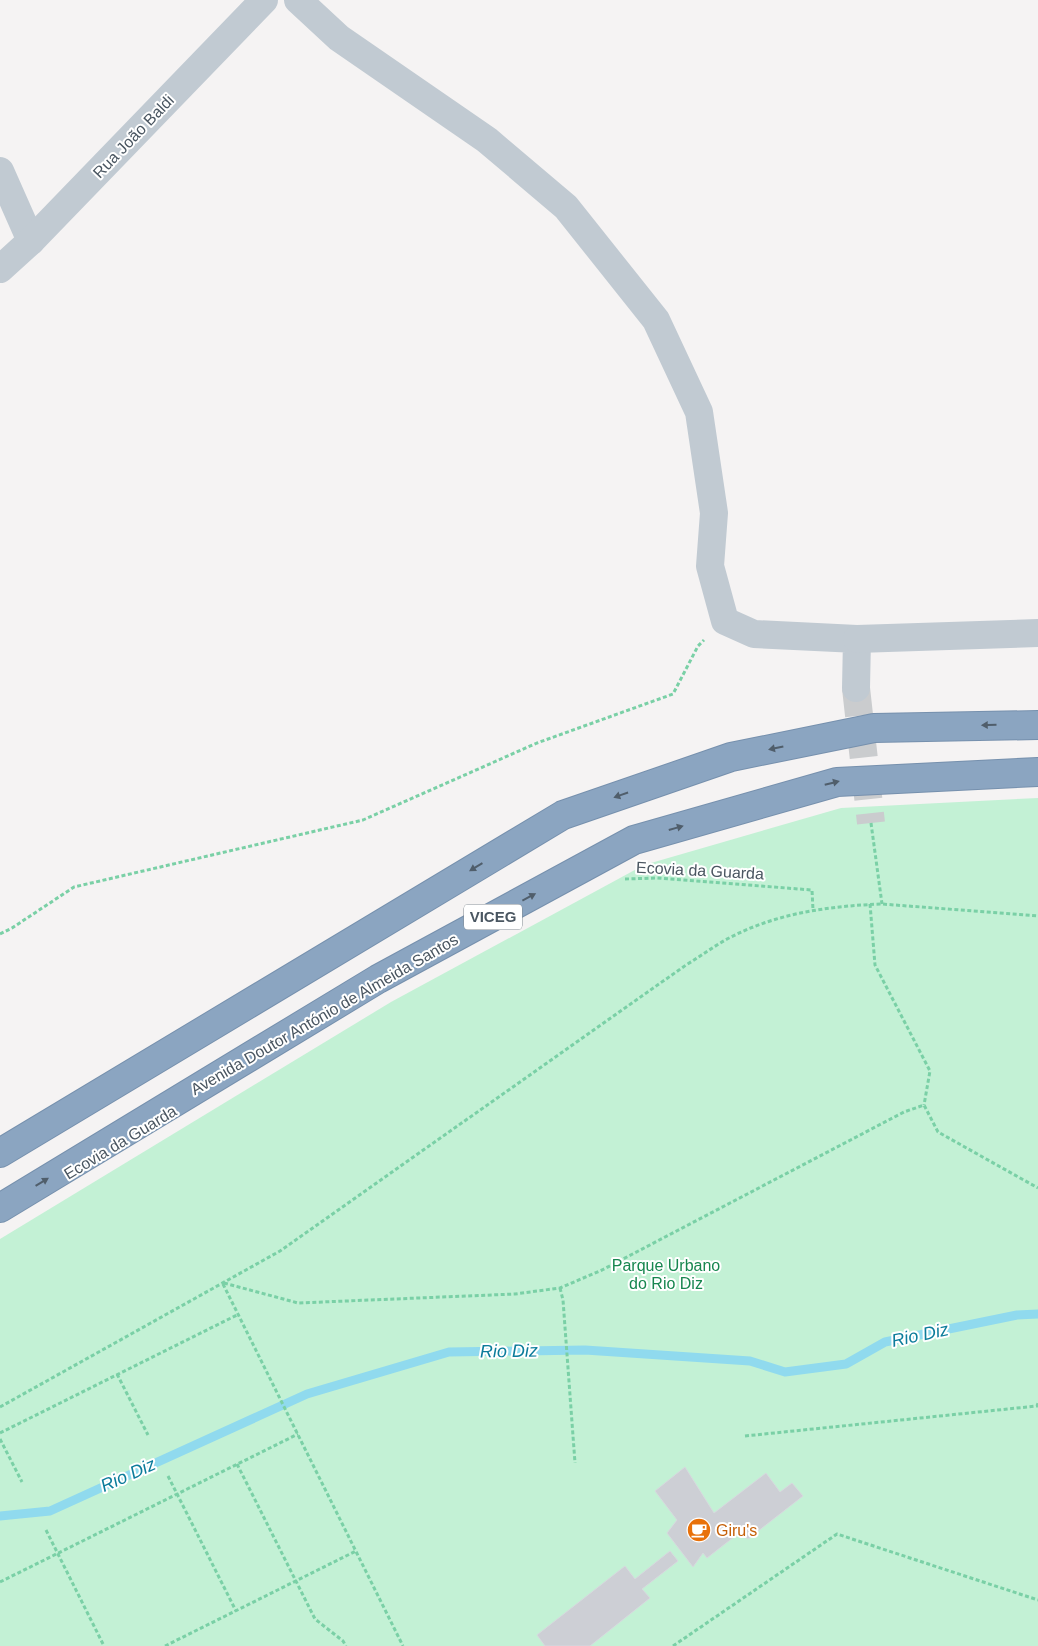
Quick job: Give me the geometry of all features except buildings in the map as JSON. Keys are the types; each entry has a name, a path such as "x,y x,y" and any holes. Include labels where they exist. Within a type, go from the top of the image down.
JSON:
{"highway":[{"path":"0,1153 563,815 731,757 874,728 1038,724"},
{"name":"Avenida Doutor António de Almeida Santos","path":"0,1208 378,979 634,840 837,782 1038,772"}],"street":[{"name":"Rua João Baldi","path":"0,269 31,241 264,0"},
{"path":"298,0 339,38 487,140 566,207 656,320 699,412 714,513 710,566 725,621 754,634 857,639 1038,633"},
{"path":"0,171 31,241"},
{"path":"856,688 857,639"}],"path":[{"path":"0,934 74,887 363,820 538,743 674,694 698,646 725,621"},
{"path":"871,823 882,904"},
{"name":"Ecovia da Guarda","path":"622,880 657,878 812,890 813,910"},
{"path":"870,904 875,965 930,1071 924,1105 938,1132 1038,1188"},
{"path":"0,1407 288,1245 686,965 729,938 772,920 813,910 870,904 1038,916"},
{"path":"223,1283 298,1303 515,1294 560,1288 602,1270 904,1112 924,1105"},
{"path":"223,1283 403,1646"},
{"path":"560,1288 563,1300 575,1463"},
{"path":"0,1433 238,1314"},
{"path":"117,1374 148,1435"},
{"path":"746,1436 1037,1406 1038,1403"},
{"path":"0,1582 298,1434"},
{"path":"0,1440 22,1482"},
{"path":"237,1464 315,1619 343,1641 346,1646"},
{"path":"168,1476 236,1611"},
{"path":"46,1530 104,1646"},
{"path":"673,1646 838,1534 1038,1600"},
{"path":"166,1646 356,1551"}],"green space":[{"name":"Parque Urbano do Rio Diz","path":"1038,798 1038,1646 0,1646 0,1239 391,1002 644,865 841,808"}],"waterway":[{"name":"Rio Diz","path":"0,1516 50,1511 307,1394 449,1352 585,1350 750,1361 785,1372 846,1364 885,1342 1017,1315 1038,1314"}],"tunnel":[{"path":"856,688 871,823"}],"place":[{"name":"Giru's","path":"699,1530"}]}
